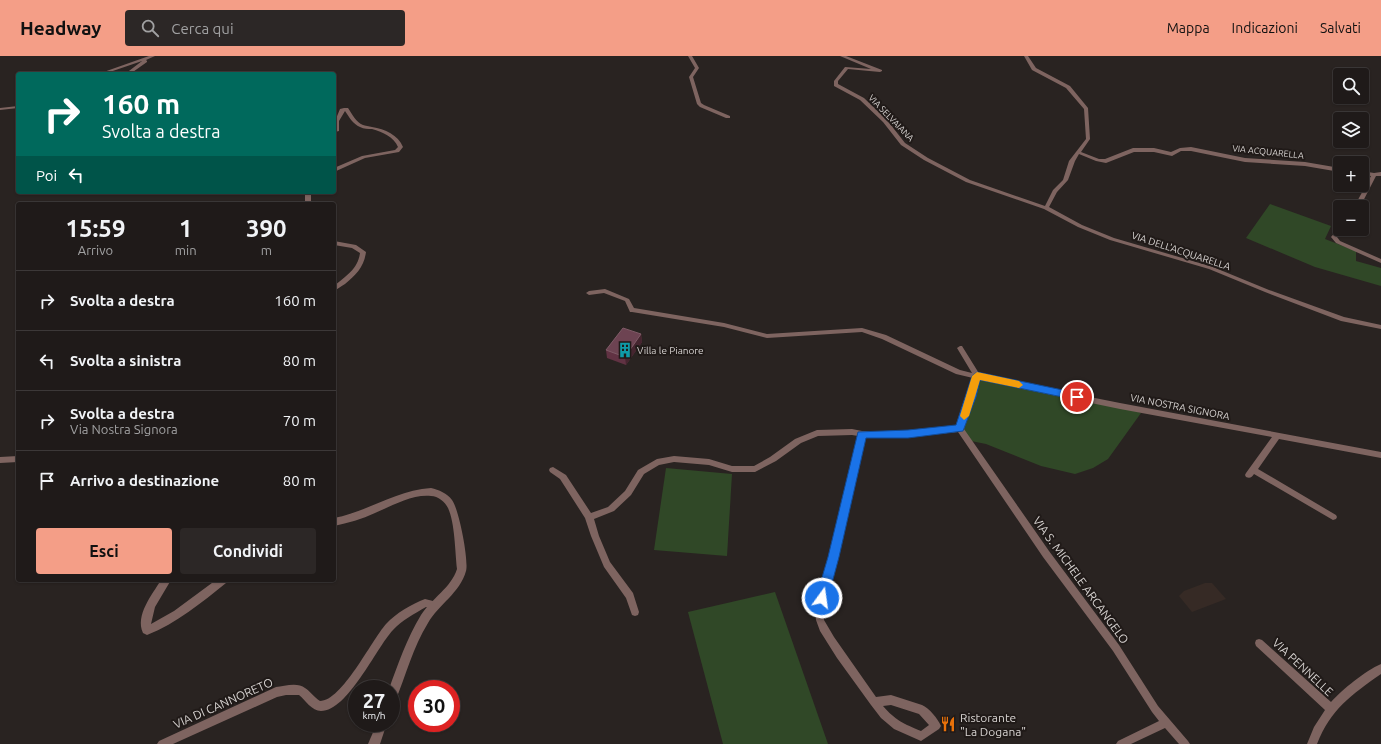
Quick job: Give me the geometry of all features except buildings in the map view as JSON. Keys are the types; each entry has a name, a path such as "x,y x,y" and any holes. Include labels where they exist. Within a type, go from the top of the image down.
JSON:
{"street":[{"path":"106,72 153,56"},
{"path":"690,56 697,68 691,77 699,103 728,117"},
{"name":"VIA SELVAIANA","path":"842,56 880,71 847,68 836,83 838,86 862,99 885,121 903,144 926,159 968,181 1046,208"},
{"path":"1026,56 1034,69 1068,87 1086,109 1088,139 1080,153 1072,161 1064,180 1055,191 1046,208"},
{"path":"130,72 148,58"},
{"path":"0,109 16,107"},
{"path":"336,169 364,157 397,151 401,147 399,142 390,135 357,123 346,109 342,110 337,121 337,131"},
{"name":"VIA ACQUARELLA","path":"1080,153 1106,162 1133,150 1154,150 1172,154 1180,150 1191,149 1245,160 1306,164 1333,169"},
{"path":"1369,174 1381,174"},
{"path":"1361,200 1374,175"},
{"name":"VIA DELL'ACQUARELLA","path":"1046,208 1080,226 1112,239 1211,268 1267,291 1343,319 1381,327"},
{"path":"1335,236 1334,237 1338,242 1381,261"},
{"path":"336,243 354,246 363,252 363,261 359,269 336,287"},
{"name":"VIA NOSTRA SIGNORA","path":"589,293 605,291 627,300 632,310 709,322 767,336 862,330 884,336 958,372 1120,406 1381,455"},
{"path":"589,517 610,509 628,493 641,472 657,462 674,459 709,462 732,469 755,469 773,459 798,441 817,433 852,432 862,434 908,434 960,429 977,376 960,348"},
{"name":"VIA S. MICHELE ARCANGELO","path":"960,429 1046,554 1116,648 1140,688 1185,744"},
{"path":"862,434 834,557 824,589 820,607 820,620 824,630 836,648 874,702 891,722 921,736 936,726 922,710 891,700 874,702"},
{"path":"1277,436 1251,473 1333,517"},
{"path":"0,460 16,458"},
{"path":"553,470 563,477 589,517 607,564 630,596 634,612"},
{"path":"336,522 362,515 418,493 430,492 445,497 453,509 462,569 461,574 451,588 434,605 420,626 398,680"},
{"path":"165,582 147,614 145,623 147,630 161,625 180,614 220,582"},
{"name":"VIA DI CANNORETO","path":"162,744 269,695 286,690 301,690 321,707 334,703 355,677 366,658 389,627 398,619 425,603 434,605"},
{"name":"VIA PENNELLE","path":"1259,644 1331,709"},
{"path":"1312,744 1331,709 1347,691 1381,669"},
{"path":"1121,744 1166,722"},
{"path":"374,744 379,732"}],"shaded area":[{"path":"1205,583 1212,583 1226,599 1192,612 1179,596 1184,591"}],"green space":[{"path":"1270,204 1331,226 1325,239 1356,251 1356,261 1381,268 1381,286 1315,267 1246,238"},
{"path":"982,380 1141,413 1108,459 1093,468 1075,474 1041,466 986,444 971,441 962,430 979,382"},
{"path":"666,468 732,474 727,556 654,550"},
{"path":"775,592 828,744 723,744 688,612"}],"slow traffic":[{"path":"964,416 977,376 1019,385"}],"place":[{"name":"Villa le Pianore","path":"625,350"},
{"name":"Ristorante \"La Dogana\"","path":"948,724"}],"route":[{"path":"822,598 834,557 862,434 908,434 960,429 977,376 1077,397"}]}
